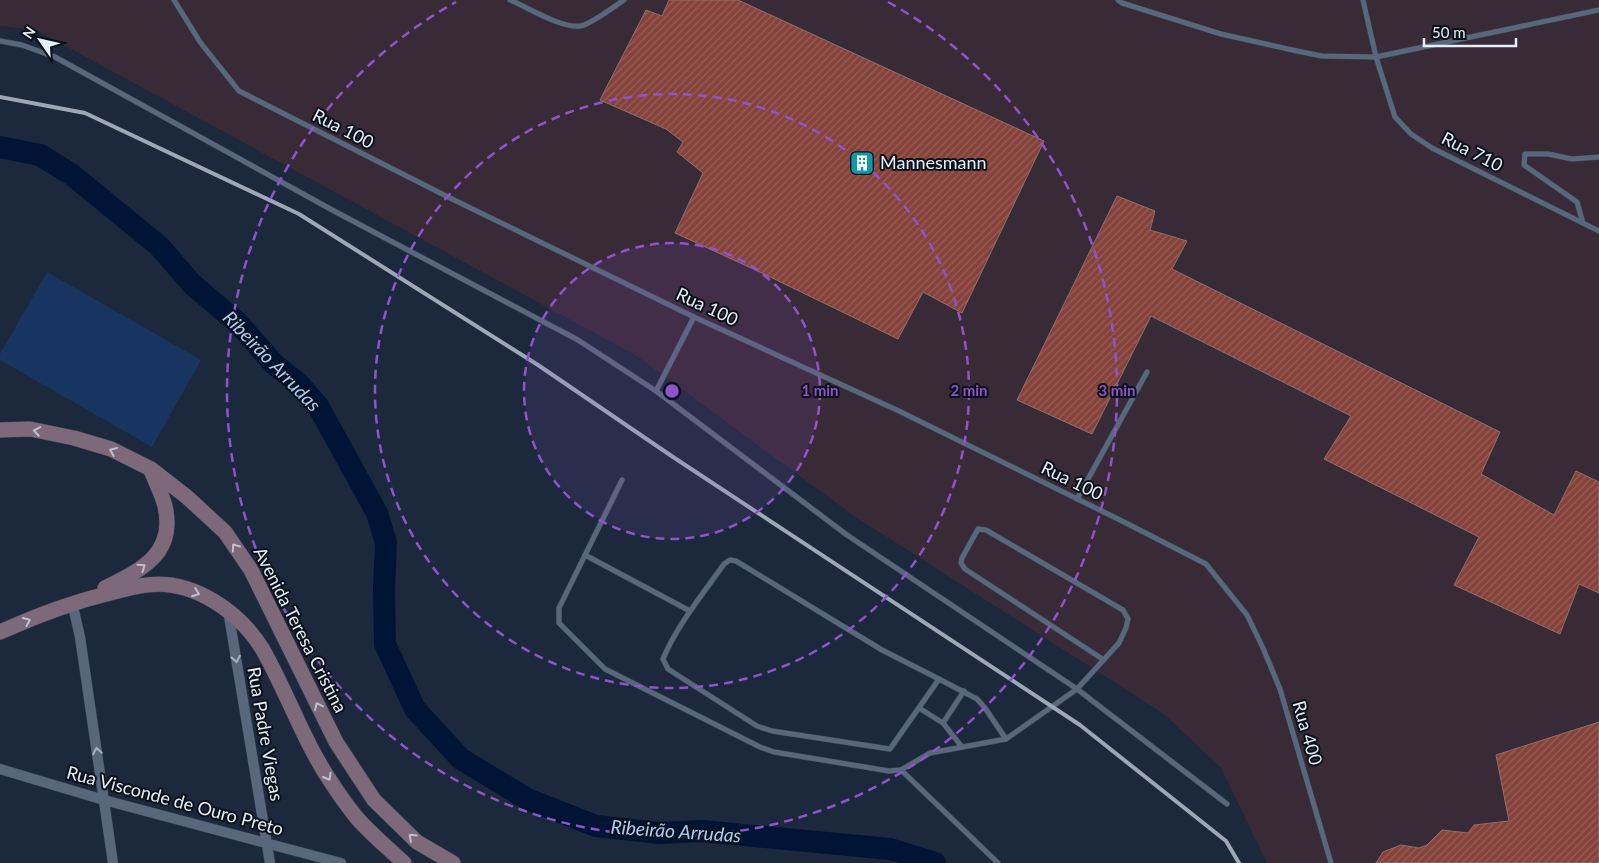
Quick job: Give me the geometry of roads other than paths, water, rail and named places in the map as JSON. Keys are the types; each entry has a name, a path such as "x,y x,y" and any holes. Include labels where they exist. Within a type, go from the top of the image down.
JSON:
{"main road":[{"name":"Avenida Teresa Cristina","path":"0,430 30,430 74,438 111,449 151,469 187,497 225,532 251,570 336,742 374,800 417,842 453,863"},
{"path":"78,601 142,568 156,556 167,534 165,506 151,469"},
{"path":"0,632 78,601 148,584 172,586 196,592 212,599 228,610 245,626 262,648 282,684 307,741 332,783 358,818 404,863"}],"street":[{"path":"78,601 80,637 113,863"},
{"name":"Rua Padre Viegas","path":"228,610 270,863"},
{"name":"Rua Visconde de Ouro Preto","path":"0,769 104,800 341,863"}],"lane":[{"name":"Rua 100","path":"174,0 200,42 239,91 450,198 694,317 899,411 1206,564 1247,615"},
{"path":"510,0 561,23 581,26 624,0"},
{"path":"1118,0 1122,3 1221,34 1322,56 1376,58 1599,10"},
{"name":"Rua 710","path":"1363,0 1376,58 1395,116 1411,134 1432,148 1599,231"},
{"path":"0,41 22,45 55,57 334,211 578,340 656,391 847,535 1077,689 1227,804"},
{"path":"1583,223 1577,202 1524,165 1525,154 1548,154 1572,159 1599,158"},
{"path":"656,391 694,317"},
{"path":"1077,499 1147,372"},
{"path":"622,480 559,608 559,623 605,669 760,747 774,752 889,771 901,770 930,753 1006,739 1077,689 1104,660 1119,643 1128,619 1123,610 986,530 978,530 962,558 961,563 965,569 1104,660"},
{"path":"585,555 690,611"},
{"path":"939,679 890,749 772,731 757,726 668,669 663,659 690,611 724,564 730,560 736,561 882,650 964,691 977,699 1006,739"},
{"name":"Rua 400","path":"1247,615 1280,689 1331,863"},
{"path":"943,723 964,691"},
{"path":"919,708 943,723 962,747"},
{"path":"901,770 998,863"}],"waterway":[{"name":"Ribeirão Arrudas","path":"0,147 40,155 71,174 159,246 193,285 238,323 274,364 298,383 318,406 377,513 386,543 384,589 385,644 415,709 461,759 527,799 596,826 659,833 702,831 890,849 935,863"}],"railway":[{"path":"0,97 85,113 299,214 538,365 673,457 1080,725 1226,841 1239,863"}],"place":[{"name":"Mannesmann","path":"862,163"}]}
